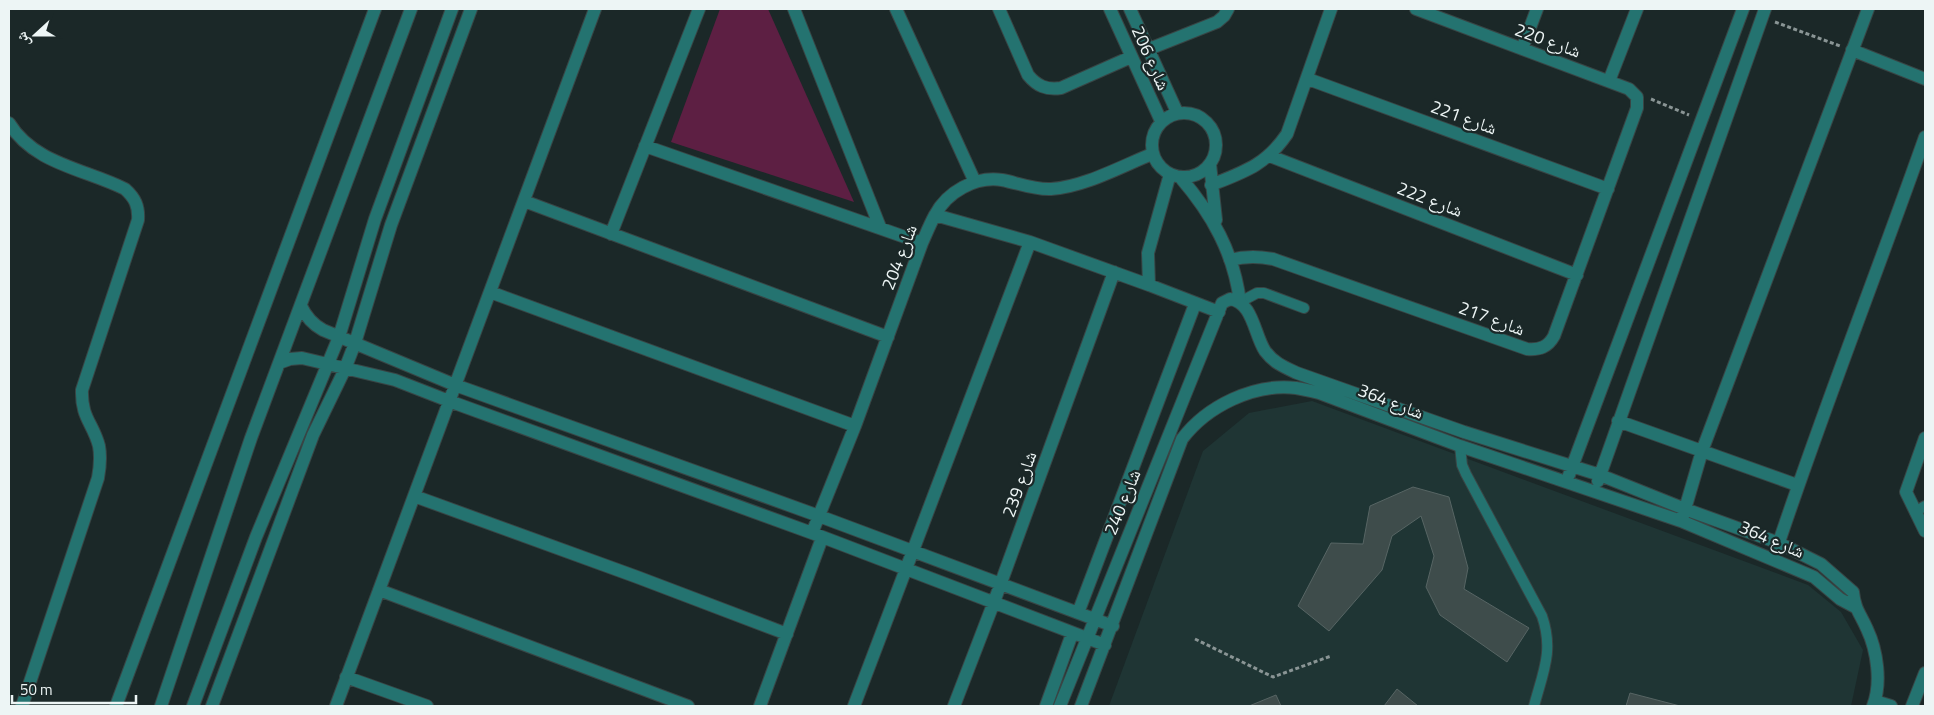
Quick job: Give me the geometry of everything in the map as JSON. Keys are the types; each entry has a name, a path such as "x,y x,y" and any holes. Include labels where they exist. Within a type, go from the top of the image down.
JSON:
{"street":[{"path":"116,706 375,9"},
{"path":"161,706 252,438 411,9"},
{"path":"193,706 256,537 339,337 376,219 452,9"},
{"path":"212,706 313,434 345,369 355,343 391,225 471,9"},
{"path":"336,706 596,9"},
{"path":"612,234 699,9"},
{"path":"794,9 880,227"},
{"path":"896,9 975,182"},
{"path":"999,9 1028,75 1042,87 1061,88 1131,57"},
{"name":"شارع 206","path":"1110,9 1161,121"},
{"name":"شارع 206","path":"1130,9 1178,112"},
{"path":"1149,49 1217,22 1228,9"},
{"path":"1211,185 1247,171 1270,156 1287,134 1308,79 1331,9"},
{"name":"شارع 220","path":"1416,9 1430,11 1522,49 1609,81 1635,95"},
{"path":"1522,49 1537,9"},
{"path":"1609,81 1636,9"},
{"path":"1568,481 1743,9"},
{"path":"1683,515 1702,451 1868,9"},
{"path":"1596,491 1618,421 1763,13"},
{"path":"1852,50 1925,79"},
{"name":"شارع 221","path":"1308,79 1608,189"},
{"name":"شارع 217","path":"1230,260 1258,256 1272,259 1527,349 1536,350 1544,348 1554,336 1608,189 1637,108 1635,95"},
{"path":"935,215 1030,242 1149,285 1195,304 1221,308 1230,299 1240,302 1238,280 1217,228 1206,210 1175,176 1161,168 1152,154 1151,142 1153,134 1161,121 1178,112 1188,112 1199,116 1208,123 1214,132 1215,154 1210,164 1202,172 1191,176 1175,176"},
{"path":"9,123 22,139 45,157 125,189 135,199 139,213 82,390 83,409 99,446 98,478 22,706"},
{"path":"1774,558 1798,485 1925,138"},
{"path":"645,146 922,243"},
{"name":"شارع 204","path":"760,706 787,634 817,536 819,516 855,426 922,243 935,215 947,198 975,182 994,179 1036,188 1064,187 1152,154"},
{"name":"شارع 222","path":"1270,156 1577,275"},
{"path":"1210,164 1217,228"},
{"path":"1149,285 1148,254 1175,176"},
{"path":"524,201 888,338"},
{"path":"854,706 1030,242"},
{"name":"شارع 239","path":"954,706 1001,584 1114,272"},
{"path":"490,292 855,426"},
{"name":"شارع 364","path":"1240,302 1246,308 1266,352 1276,363 1297,374 1600,475 1814,577 1840,599 1855,607"},
{"path":"1078,614 1195,304"},
{"path":"300,306 313,324 454,386 819,516 1113,626"},
{"name":"شارع 240","path":"1060,706 1093,620 1221,308"},
{"path":"279,363 290,359 302,358 395,380 994,602 1105,646"},
{"name":"شارع 364","path":"1081,706 1113,626 1182,439 1191,427 1229,400 1255,391 1273,388 1295,388 1319,393 1460,446 1596,491 1779,543 1821,564 1853,592 1855,607 1868,630 1875,655 1877,681 1874,704"},
{"path":"1618,421 1798,485"},
{"path":"1925,438 1906,492 1920,509 1925,531"},
{"path":"414,496 787,634"},
{"path":"379,590 688,706"},
{"path":"1046,706 1072,634"},
{"path":"1912,706 1925,673"},
{"path":"346,677 427,706"},
{"path":"1874,704 1891,706"}],"lane":[{"path":"1240,302 1257,293 1264,293 1304,308"},
{"path":"1460,446 1462,465 1466,474 1542,616 1546,628 1547,654 1534,706"}],"path":[{"path":"1763,13 1852,50"},
{"path":"1635,95 1701,120"},
{"path":"1195,639 1273,677 1331,656"}],"shaded area":[{"path":"720,9 768,9 854,202 671,142"},
{"path":"1312,401 1808,585 1841,612 1863,650 1851,706 1109,706 1203,451 1249,413"}],"building":[{"path":"1413,487 1449,497 1468,568 1464,589 1529,628 1507,662 1440,615 1426,587 1434,556 1421,516 1392,536 1382,570 1329,631 1298,606 1331,543 1363,544 1370,506"},
{"path":"1397,689 1418,706 1384,706"},
{"path":"1630,693 1680,706 1626,706"},
{"path":"1276,695 1281,706 1249,706"}]}
